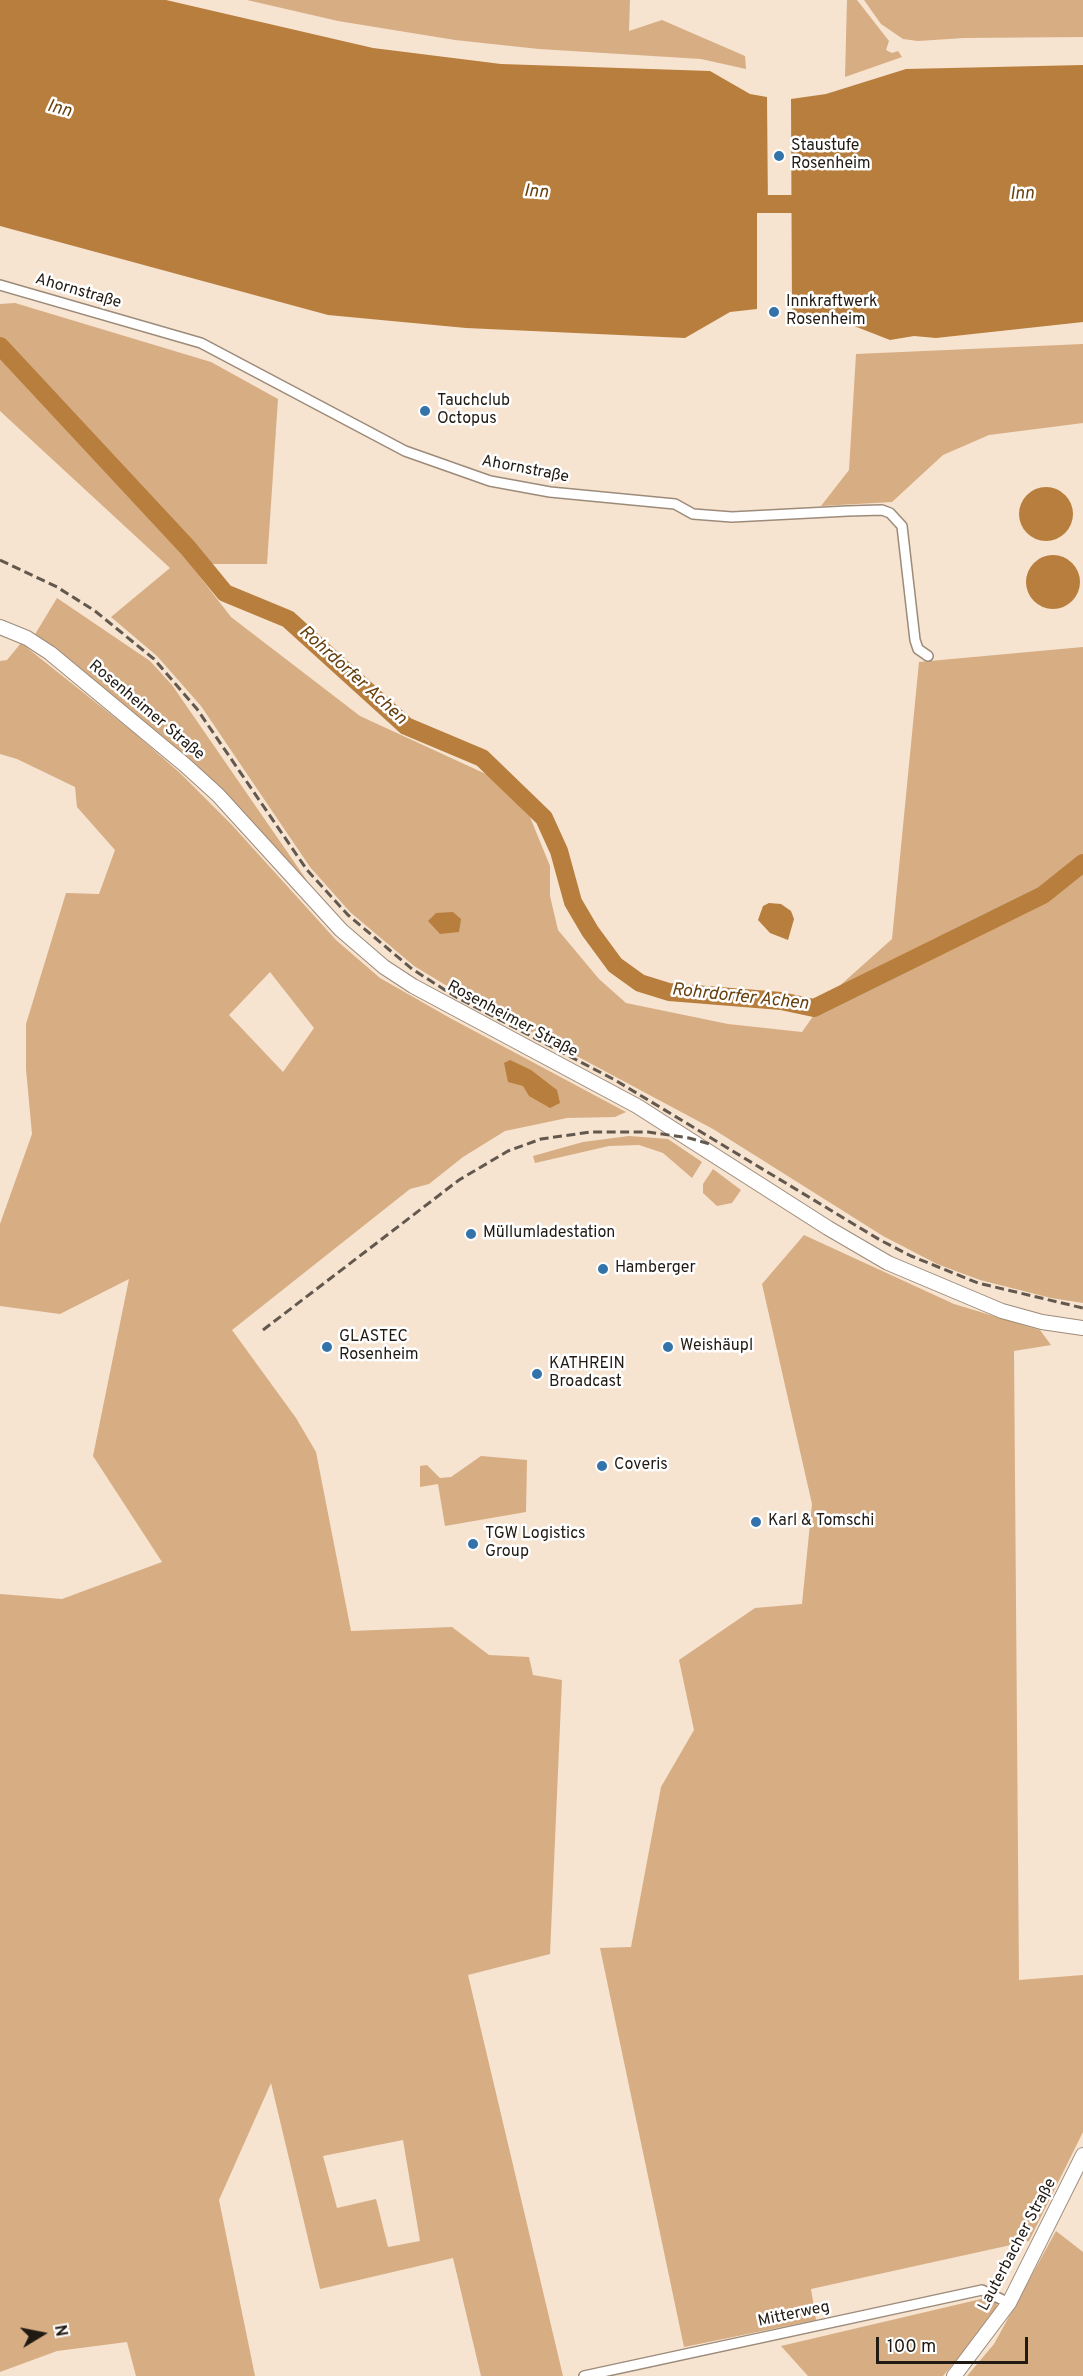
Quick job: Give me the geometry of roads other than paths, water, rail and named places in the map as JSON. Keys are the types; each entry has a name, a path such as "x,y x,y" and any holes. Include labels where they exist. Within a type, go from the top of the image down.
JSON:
{"main road":[{"name":"Rosenheimer Straße","path":"0,627 27,638 50,653 185,765 239,817 341,930 384,967 413,986 637,1106 828,1228 888,1263 1002,1311 1042,1323 1083,1328"},
{"name":"Lauterbacher Straße","path":"954,2376 991,2330 1009,2303 1083,2155"}],"street":[{"name":"Ahornstraße","path":"0,285 201,343 405,452 490,481 550,492 675,504 693,514 732,517 882,510 890,513 902,526 915,640 918,649 928,656"},
{"name":"Mitterweg","path":"584,2376 982,2290 1009,2303"}],"water":[{"path":"0,0 166,0 373,48 501,64 710,71 750,94 767,97 768,212 757,213 757,309 730,312 685,338 466,328 328,315 0,226"},
{"path":"1083,65 1083,322 936,338 914,336 890,340 831,317 792,316 791,99 826,94 906,69"},
{"path":"1046,487 1065,495 1073,514 1065,533 1046,541 1027,533 1019,514 1027,495"},
{"path":"1053,555 1072,563 1080,582 1072,601 1053,609 1034,601 1026,582 1034,563"},
{"path":"769,903 781,904 791,911 794,919 788,940 770,933 758,920 763,906"},
{"path":"453,912 461,919 459,932 440,934 428,921 436,913"},
{"path":"510,1060 531,1070 557,1090 560,1103 550,1108 529,1096 523,1086 508,1082 504,1063"}],"waterway":[{"name":"Inn","path":"743,204 814,204"},
{"name":"Rohrdorfer Achen","path":"0,346 188,548 225,593 288,619 406,726 482,758 544,818 559,851 573,902 590,931 615,965 640,983 669,992 781,1001 814,1008 1043,895 1083,863"}],"railway":[{"path":"0,560 57,587 95,611 154,659 197,709 307,870 348,915 412,969 456,997 615,1080 880,1240 911,1256 978,1283 1083,1308"},
{"path":"263,1330 459,1180 508,1151 541,1139 591,1132 648,1132 689,1138 713,1145"}],"place":[{"name":"Staustufe Rosenheim","path":"779,156"},
{"name":"Innkraftwerk Rosenheim","path":"774,312"},
{"name":"Tauchclub Octopus","path":"425,411"},
{"name":"Müllumladestation","path":"471,1234"},
{"name":"Hamberger","path":"603,1269"},
{"name":"GLASTEC Rosenheim","path":"327,1347"},
{"name":"Weishäupl","path":"668,1347"},
{"name":"KATHREIN Broadcast","path":"537,1374"},
{"name":"Coveris","path":"602,1466"},
{"name":"Karl & Tomschi","path":"756,1522"},
{"name":"TGW Logistics Group","path":"473,1544"}]}
